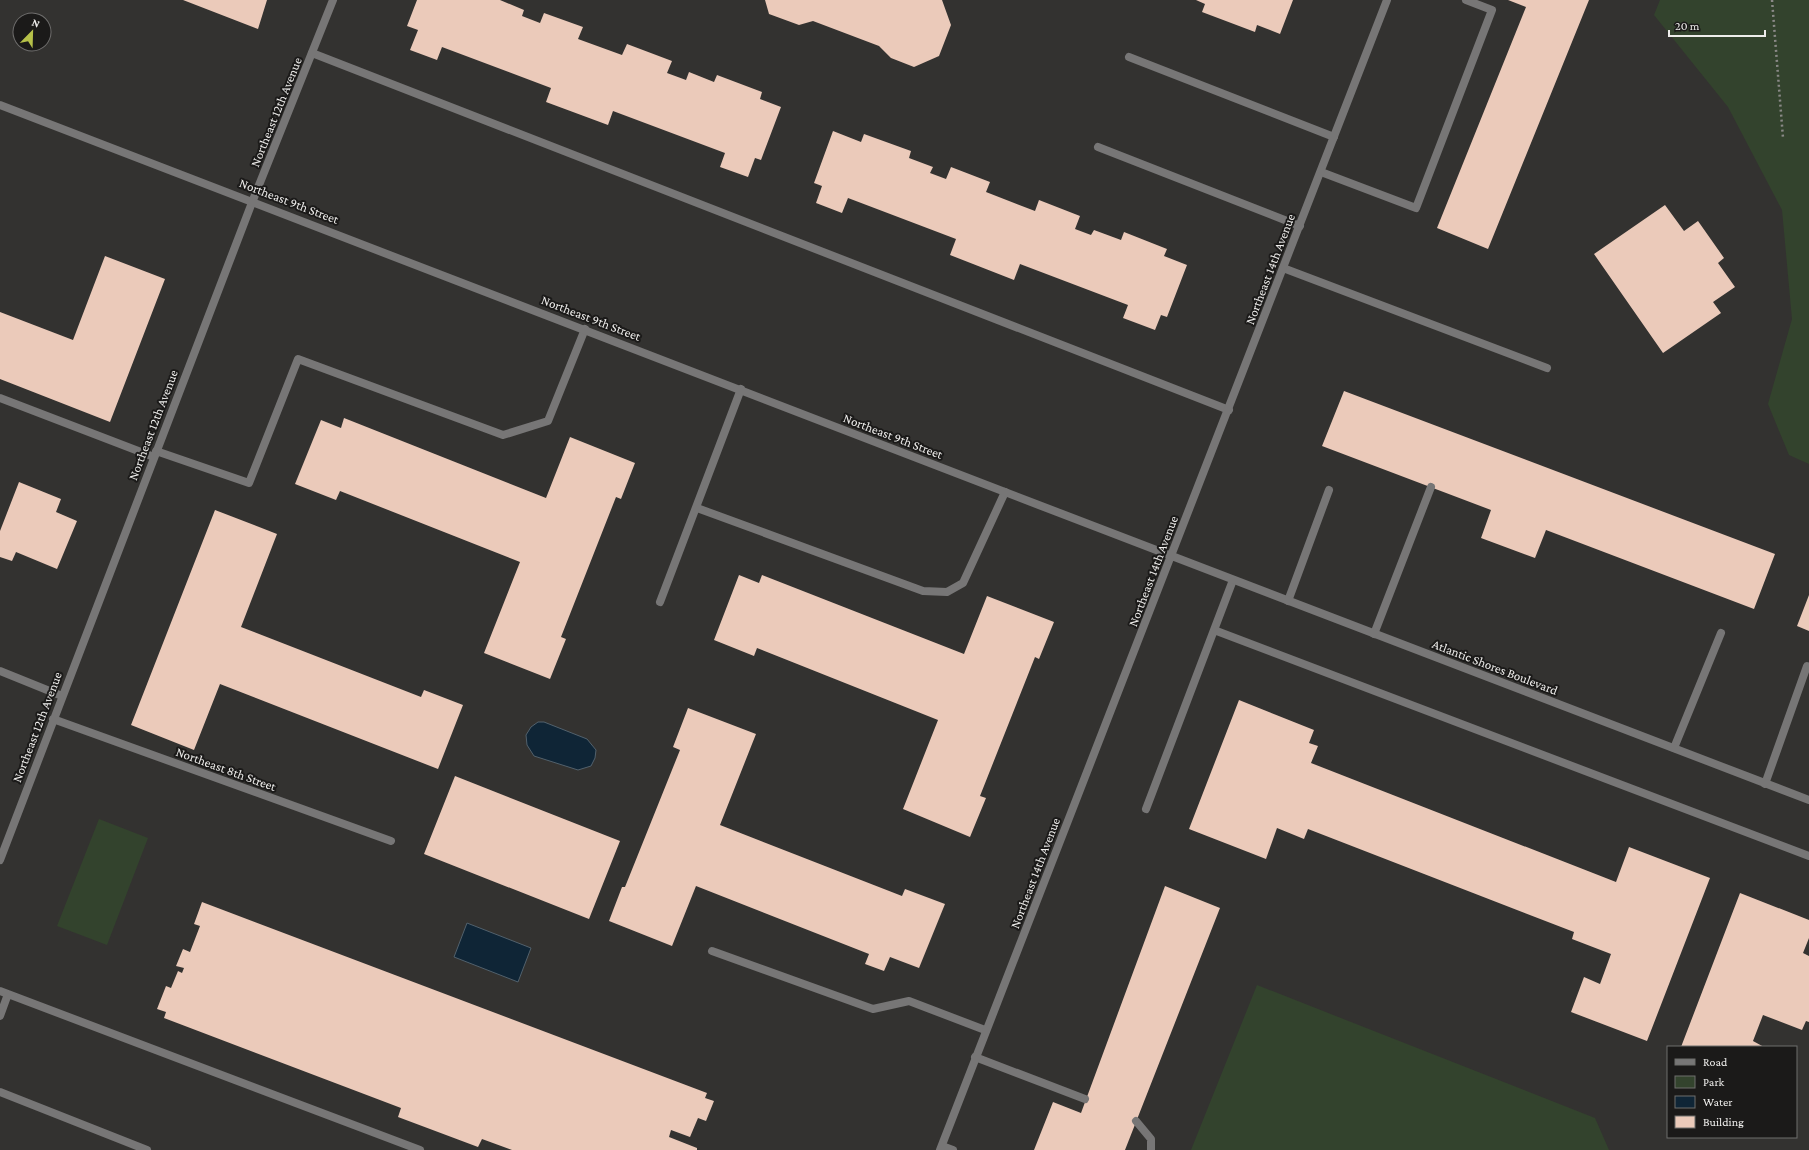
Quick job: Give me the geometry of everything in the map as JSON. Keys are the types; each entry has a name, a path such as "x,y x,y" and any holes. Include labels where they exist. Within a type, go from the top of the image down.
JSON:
{"street":[{"name":"Northeast 12th Avenue","path":"0,860 253,200 333,0"},
{"name":"Northeast 14th Avenue","path":"941,1148 975,1057 1172,557 1387,0"},
{"path":"1321,172 1416,208 1492,10 1466,0"},
{"path":"312,53 1229,410"},
{"path":"1129,57 1334,136"},
{"name":"Northeast 9th Street","path":"0,105 253,200 1172,557"},
{"path":"1098,147 1300,226"},
{"path":"1283,268 1547,368"},
{"path":"0,398 155,454 249,483 298,359 503,435 548,421 585,329"},
{"path":"660,602 741,390"},
{"path":"1374,634 1431,487"},
{"path":"1288,601 1329,490"},
{"path":"697,508 923,592 947,592 963,583 1005,492"},
{"name":"Atlantic Shores Boulevard","path":"1172,557 1809,800"},
{"path":"1146,809 1233,580"},
{"path":"1214,630 1809,856"},
{"path":"1674,748 1721,633"},
{"path":"1765,784 1807,666"},
{"path":"0,672 62,696"},
{"name":"Northeast 8th Street","path":"53,719 391,841"},
{"path":"712,951 873,1010 909,1001 986,1030"},
{"path":"0,1016 4,992 420,1150"},
{"path":"975,1057 1085,1099"},
{"path":"0,1092 147,1150"},
{"path":"1136,1121 1151,1139 1151,1150"},
{"path":"941,1148 953,1150"}],"path":[{"path":"1772,0 1783,138"}],"green space":[{"path":"1660,0 1809,0 1809,464 1789,455 1768,404 1792,319 1782,210 1728,107 1654,15"},
{"path":"99,819 148,838 107,945 57,926"},
{"path":"1257,985 1595,1118 1609,1150 1191,1150"}],"water":[{"path":"538,722 544,722 587,739 596,750 595,758 591,766 578,770 534,756 527,745 526,735 531,727"},
{"path":"467,923 531,948 518,982 454,957"}],"building":[{"path":"183,0 267,0 258,29"},
{"path":"417,0 500,0 524,10 522,16 540,23 544,13 583,27 578,39 622,55 627,44 672,61 667,73 686,80 689,72 714,82 717,75 762,92 760,99 781,107 761,160 755,158 748,177 720,167 725,153 613,111 608,125 546,102 551,88 442,47 437,60 410,50 418,30 407,26"},
{"path":"765,0 942,0 951,25 939,56 914,67 891,58 879,46 813,21 799,25 769,14"},
{"path":"1196,0 1293,0 1280,34 1257,25 1255,32 1202,12 1205,4"},
{"path":"1508,0 1589,0 1488,249 1437,228 1526,7"},
{"path":"833,131 861,142 864,134 911,151 909,158 933,167 930,173 946,179 951,167 990,182 986,192 1035,211 1039,200 1080,216 1075,229 1091,235 1094,230 1121,240 1124,232 1167,249 1164,256 1187,265 1167,317 1161,315 1155,330 1123,318 1128,305 1020,264 1014,280 950,255 956,239 848,198 842,213 816,203 822,186 814,183"},
{"path":"1665,205 1684,231 1698,221 1724,258 1718,263 1735,287 1713,302 1721,313 1663,353 1594,254"},
{"path":"105,256 165,279 110,422 0,379 0,312 73,340"},
{"path":"1344,391 1775,554 1754,609 1546,530 1535,558 1481,538 1491,510 1322,446"},
{"path":"344,418 546,498 570,437 635,463 621,499 616,497 561,637 566,639 550,679 484,653 520,562 340,491 336,500 295,484 321,420 341,428"},
{"path":"19,482 61,499 56,512 77,521 57,569 16,552 12,561 0,557 0,531"},
{"path":"215,510 277,534 241,627 421,697 424,690 463,705 438,769 220,684 194,750 131,725"},
{"path":"739,575 759,583 762,575 964,654 987,596 1054,622 1039,659 1035,657 980,796 986,798 970,837 903,809 938,720 757,648 754,656 714,640"},
{"path":"1809,595 1809,631 1797,626"},
{"path":"1239,700 1314,730 1309,743 1318,746 1311,763 1616,882 1629,847 1710,878 1647,1041 1571,1012 1584,977 1600,984 1611,954 1572,939 1574,932 1308,829 1304,839 1277,828 1266,859 1189,829"},
{"path":"688,708 756,734 720,825 902,896 905,889 945,904 919,968 890,957 884,971 865,964 869,954 696,886 672,946 609,921 622,887 625,887 680,750 673,747"},
{"path":"455,776 620,841 589,919 424,854"},
{"path":"1165,886 1220,908 1125,1150 1034,1150 1053,1102 1081,1113"},
{"path":"1740,893 1809,920 1809,938 1803,953 1809,956 1809,1022 1806,1021 1802,1030 1763,1015 1753,1041 1762,1046 1681,1046"},
{"path":"202,902 707,1093 705,1098 714,1101 706,1121 698,1118 690,1137 671,1130 669,1137 697,1148 697,1150 512,1150 482,1139 478,1147 398,1117 401,1108 164,1018 166,1012 157,1009 166,986 171,988 178,971 182,973 184,968 176,966 183,949 190,952 200,926 194,924"}]}
